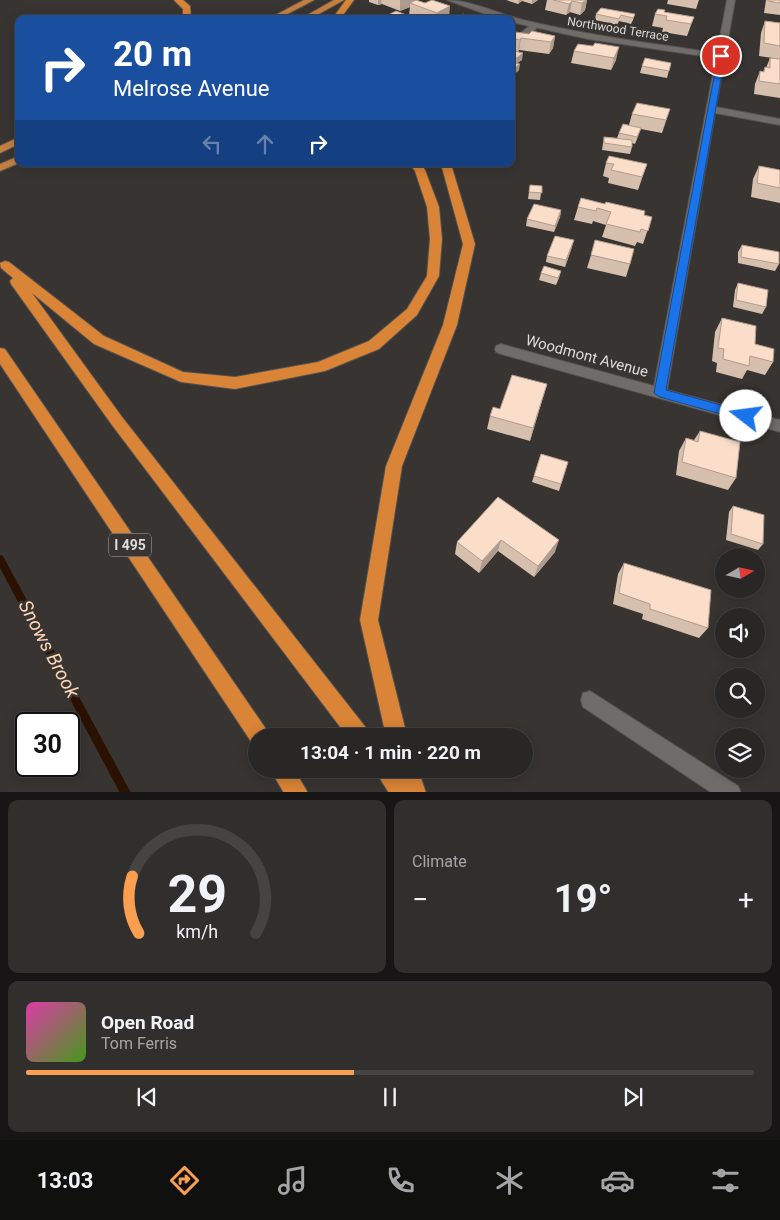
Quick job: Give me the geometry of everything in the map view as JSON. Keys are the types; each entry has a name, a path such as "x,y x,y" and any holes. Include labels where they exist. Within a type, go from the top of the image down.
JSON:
{"highway":[{"path":"178,0 187,8 187,15"},
{"path":"280,15 310,0"},
{"path":"312,15 340,0"},
{"path":"339,15 350,0"},
{"path":"0,150 15,142"},
{"path":"0,168 15,161"},
{"path":"2,261 99,340 181,377 235,383 320,367 374,345 412,312 433,276 436,239 434,207 418,167"},
{"path":"394,728 369,620 394,466 450,324 469,244 447,167"},
{"path":"2,261 117,421 354,728"},
{"name":"I 495","path":"0,353 254,728"},
{"path":"287,778 297,792"},
{"path":"392,778 403,792"},
{"path":"410,778 415,792"}],"street":[{"path":"451,0 495,15"},
{"path":"660,393 731,0"},
{"name":"Northwood Terrace","path":"515,21 588,37 721,56"},
{"path":"515,43 536,25"},
{"path":"712,109 780,122"},
{"name":"Woodmont Avenue","path":"501,349 780,426"},
{"path":"590,700 731,792"}],"building":[{"path":"416,0 425,3 432,0 450,6 437,13 410,3"},
{"path":"553,0 586,0 582,3 572,1 569,4"},
{"path":"780,0 780,3 768,1"},
{"path":"601,8 635,14 633,18 621,15 619,19 596,14"},
{"path":"658,9 665,10 664,12 694,17 691,24 666,20 667,16 655,14"},
{"path":"396,11 404,14 393,15 390,14"},
{"path":"765,21 780,23 780,46 764,43"},
{"path":"532,31 555,36 551,42 515,39 516,32 529,34"},
{"path":"595,43 619,47 614,58 574,51 578,44 593,46"},
{"path":"515,51 523,53 517,58 515,57"},
{"path":"645,58 671,63 669,71 642,66"},
{"path":"770,58 780,59 780,84 759,81 760,71 764,72 765,67 770,68"},
{"path":"637,103 670,109 666,120 632,114"},
{"path":"623,124 641,128 637,137 619,133"},
{"path":"604,137 632,140 632,147 604,143"},
{"path":"609,156 647,164 642,177 611,170 614,164 606,163"},
{"path":"759,166 780,170 780,188 757,183"},
{"path":"530,185 542,186 542,193 529,192"},
{"path":"581,198 645,211 644,215 652,217 648,231 641,229 640,232 606,224 611,212 597,208 596,211 578,207"},
{"path":"534,204 561,210 555,226 527,219"},
{"path":"555,236 574,240 566,260 547,256"},
{"path":"595,240 634,249 630,264 591,255"},
{"path":"742,245 779,252 779,264 741,257"},
{"path":"544,266 561,271 558,278 541,273"},
{"path":"738,283 768,290 766,307 736,300"},
{"path":"722,318 756,326 755,344 774,349 773,362 750,356 749,366 723,359 724,349 718,348"},
{"path":"512,375 547,384 533,428 490,416 493,407 500,409"},
{"path":"700,431 740,442 736,478 682,462 686,438 698,442"},
{"path":"541,454 568,462 561,484 534,476"},
{"path":"498,497 559,540 538,566 501,540 482,561 457,542"},
{"path":"733,506 764,515 763,544 731,534"},
{"path":"624,563 711,590 708,628 650,609 650,604 619,593"}],"waterway":[{"name":"Snows Brook","path":"0,559 125,792"}],"route":[{"path":"721,56 660,393 746,416"}]}
